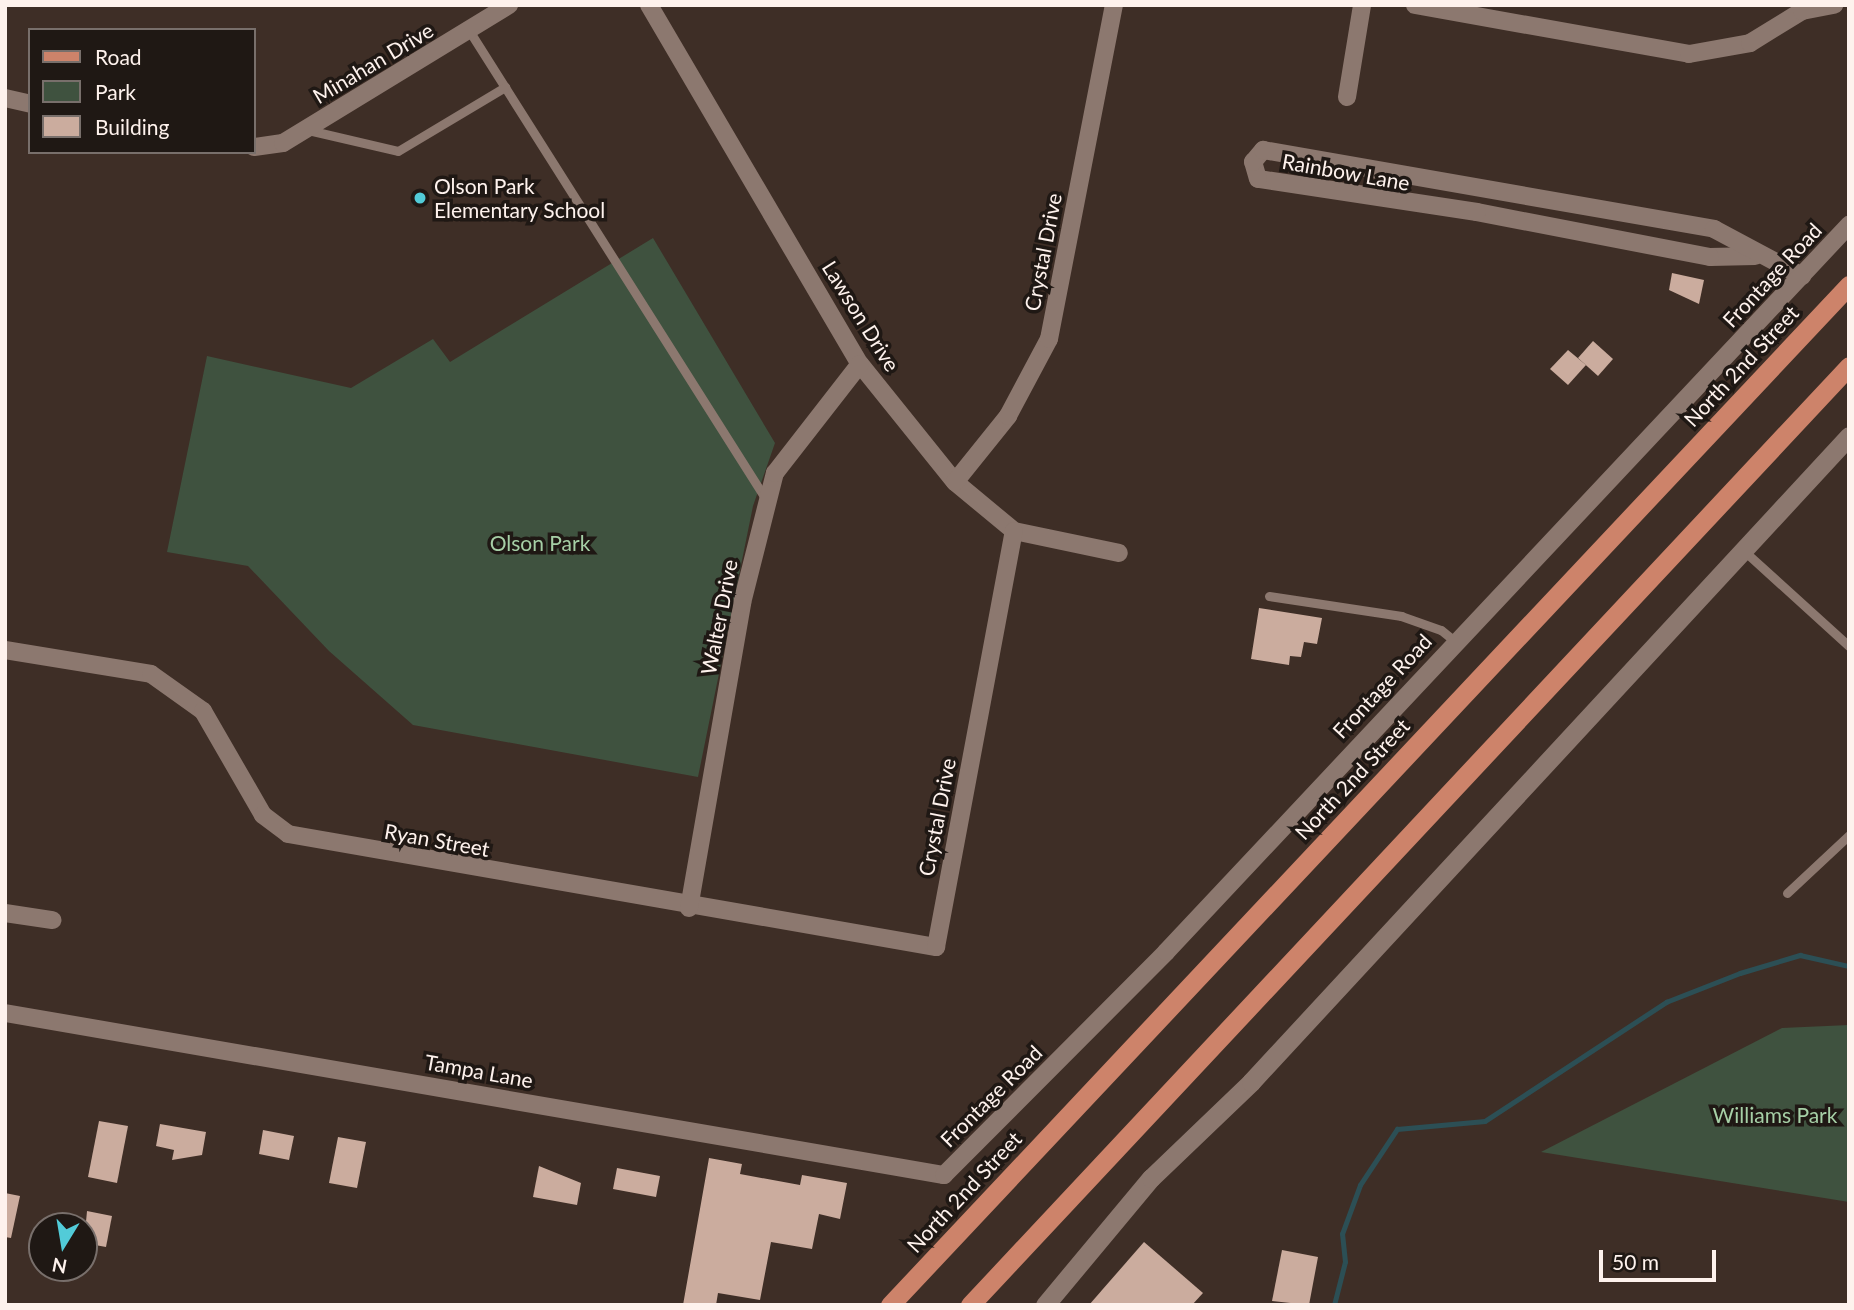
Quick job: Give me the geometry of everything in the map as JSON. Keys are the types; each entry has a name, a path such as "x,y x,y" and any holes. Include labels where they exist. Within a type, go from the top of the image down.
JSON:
{"main road":[{"name":"North 2nd Street","path":"890,1305 1849,285"},
{"path":"970,1305 1849,366"}],"street":[{"name":"Minahan Drive","path":"256,147 283,143 470,32 509,5"},
{"name":"Lawson Drive","path":"649,5 860,364 955,482 1014,531 1119,553"},
{"name":"Crystal Drive","path":"955,482 1008,416 1049,339 1114,5"},
{"path":"1347,97 1362,5"},
{"path":"1415,5 1689,54 1750,43 1802,11 1833,5"},
{"path":"5,98 28,104"},
{"name":"Rainbow Lane","path":"1755,256 1710,257 1477,212 1271,182 1258,179 1253,162 1263,150 1714,229 1755,256 1802,276"},
{"name":"Frontage Road","path":"944,1175 1166,952 1849,225"},
{"name":"Walter Drive","path":"689,908 742,603 775,472 860,364"},
{"path":"1045,1305 1151,1178 1251,1082 1849,436"},
{"name":"Crystal Drive","path":"936,947 1014,531"},
{"name":"Ryan Street","path":"5,650 151,674 203,711 263,815 288,834 689,908 936,947"},
{"path":"5,913 52,920"},
{"name":"Tampa Lane","path":"5,1013 944,1175"}],"lane":[{"path":"470,32 768,503"},
{"path":"307,129 397,151 505,87"},
{"path":"1743,550 1849,646"},
{"path":"1269,596 1401,617 1441,630 1456,642"},
{"path":"1787,893 1849,835"}],"green space":[{"name":"Olson Park","path":"653,238 775,443 753,506 698,777 413,725 329,651 248,566 167,552 207,356 351,388 433,339 450,362"},
{"name":"Williams Park","path":"1849,1025 1849,1202 1541,1152 1782,1028"}],"building":[{"path":"1672,273 1704,280 1699,304 1669,290"},
{"path":"1593,341 1613,359 1598,376 1578,358"},
{"path":"1568,350 1586,365 1568,385 1550,369"},
{"path":"1259,608 1322,618 1317,644 1304,642 1301,657 1290,656 1289,665 1251,659"},
{"path":"99,1121 128,1126 117,1183 88,1177"},
{"path":"160,1124 206,1132 202,1155 172,1160 174,1150 156,1146"},
{"path":"263,1130 294,1136 289,1160 259,1154"},
{"path":"338,1137 366,1142 357,1188 329,1183"},
{"path":"709,1158 742,1164 740,1174 800,1185 802,1175 847,1183 840,1219 819,1214 812,1249 771,1242 760,1300 718,1293 716,1305 683,1305"},
{"path":"539,1166 581,1183 577,1205 533,1197"},
{"path":"617,1168 660,1176 656,1197 613,1189"},
{"path":"5,1193 20,1196 11,1238 5,1237"},
{"path":"98,1213 112,1216 106,1247 98,1246"},
{"path":"1144,1242 1203,1293 1192,1305 1089,1305"},
{"path":"1282,1250 1318,1257 1309,1305 1272,1301"}],"waterway":[{"path":"1334,1305 1345,1262 1342,1234 1360,1185 1397,1129 1485,1121 1666,1002 1740,973 1800,955 1849,966"}],"place":[{"name":"Olson Park Elementary School","path":"420,198"}]}
